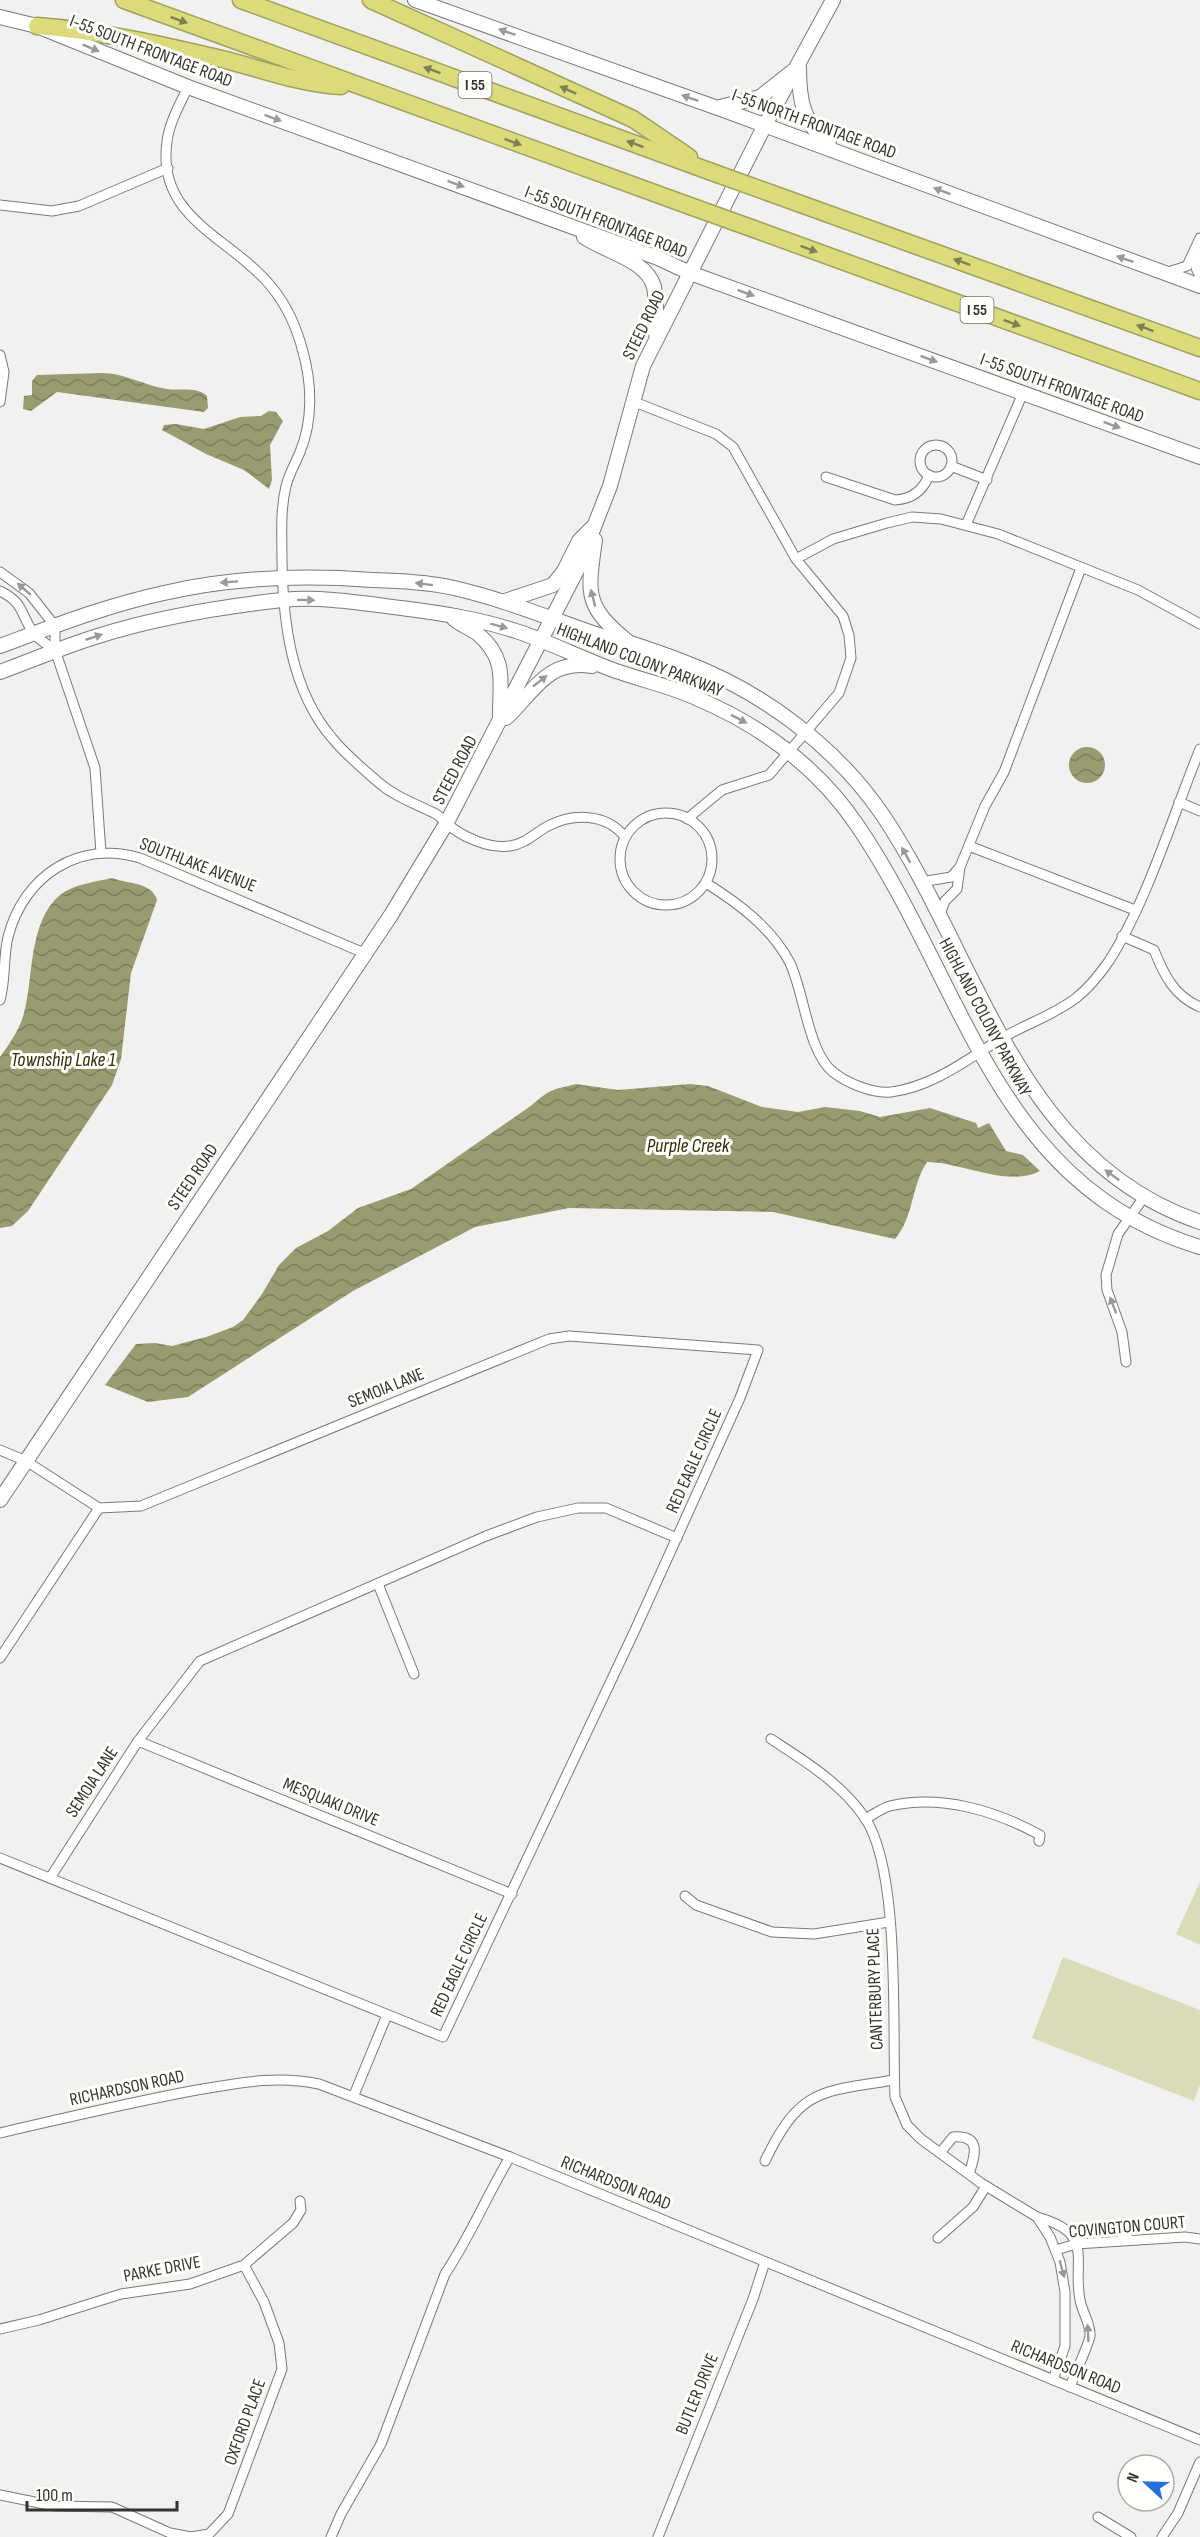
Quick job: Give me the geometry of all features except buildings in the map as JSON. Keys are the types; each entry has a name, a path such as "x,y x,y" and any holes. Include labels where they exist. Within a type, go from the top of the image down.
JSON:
{"highway":[{"name":"I 55","path":"124,0 1200,391"},
{"name":"I 55","path":"241,0 1200,348"},
{"path":"371,0 633,119 710,171"},
{"path":"37,26 83,29 132,39 318,84 359,86"},
{"path":"1113,360 1200,398"}],"street":[{"name":"I-55 NORTH FRONTAGE ROAD","path":"415,0 843,153 1200,285"},
{"name":"STEED ROAD","path":"0,1500 364,953 446,824 554,618 598,522 632,401 656,337 765,125 833,0"},
{"name":"I-55 SOUTH FRONTAGE ROAD","path":"0,17 37,26 188,87 658,258 690,273 1200,457"},
{"path":"715,107 760,97 799,66"},
{"path":"799,66 799,88 804,111 815,133 843,153"},
{"path":"188,87 167,141 170,186 184,211 269,284 289,313 303,353 309,388 310,416 306,435 285,488 282,511 283,578 287,636 309,704 331,737 382,785 404,800 438,814 446,824 491,845 512,846 569,817 593,818 605,822 619,829 625,837"},
{"path":"0,205 52,211 79,206 168,168"},
{"path":"564,224 602,249 633,261 642,267 652,279 655,290 656,337"},
{"path":"1165,273 1187,266 1200,238"},
{"path":"1200,252 1196,268 1200,277"},
{"path":"0,355 4,372 0,402"},
{"path":"966,525 1023,393"},
{"path":"632,401 716,434 733,447 796,559 843,616 851,648 844,684 770,775 756,781 722,789 687,819"},
{"path":"930,446 945,448 951,456 951,466 944,475 929,475 920,463 922,452 930,446"},
{"path":"951,466 987,480"},
{"path":"826,477 895,500 906,498 920,491 929,475"},
{"path":"796,559 833,540 912,517 930,518 998,534 1138,590 1200,624"},
{"path":"505,601 552,585 564,571 579,541 598,522"},
{"path":"598,522 589,578 591,596 597,612 628,642"},
{"path":"939,917 945,901 957,889 960,867 985,806 1004,772 1082,568"},
{"path":"0,572 29,593 55,626 55,650 95,768 101,853"},
{"name":"HIGHLAND COLONY PARKWAY","path":"0,646 109,607 165,592 219,583 330,577 450,587 505,601 608,639 628,642 725,680 762,701 806,733 837,761 879,811 921,882 1029,1085 1054,1119 1087,1154 1144,1197 1200,1222"},
{"path":"0,591 12,596 20,606 33,633 55,650"},
{"name":"HIGHLAND COLONY PARKWAY","path":"0,672 55,650 144,623 199,611 284,600 364,602 448,614 520,632 616,671 691,696 745,721 789,752 833,795 872,849 1012,1107 1041,1145 1075,1179 1113,1209 1168,1237 1200,1247"},
{"path":"448,614 460,624 477,632 490,646 499,662 503,680 500,723"},
{"path":"500,723 523,702 532,686 553,671 579,664 616,671"},
{"path":"706,883 730,898 762,925 785,956 816,1045 831,1071 858,1087 889,1093 919,1086 982,1053 1004,1037 1076,998 1100,972 1135,910 1200,749"},
{"path":"1179,802 1200,811"},
{"path":"658,813 687,819 703,831 711,848 712,859 706,883 692,897 674,906 663,906 636,895 625,882 622,872 621,852 625,837 640,821 658,813"},
{"path":"969,846 1135,910"},
{"name":"SOUTHLAKE AVENUE","path":"0,1000 4,939 18,910 37,881 71,859 101,853 116,852 148,861 364,953"},
{"path":"921,882 951,877 960,867"},
{"path":"1122,936 1154,950 1164,975 1172,987 1182,997 1200,1007"},
{"path":"1126,1362 1122,1332 1107,1290 1106,1275 1118,1234 1144,1197"},
{"name":"SEMOIA LANE","path":"99,1508 141,1506 549,1339 569,1336 758,1350 740,1398"},
{"name":"RED EAGLE CIRCLE","path":"0,1858 443,2037 512,1894 740,1398"},
{"path":"0,1450 26,1461 99,1508 0,1658"},
{"name":"RED EAGLE CIRCLE","path":"312,1612 486,1536 537,1517 578,1508 606,1508 677,1538"},
{"path":"378,1584 414,1674"},
{"name":"SEMOIA LANE","path":"50,1878 138,1741 200,1661 312,1612"},
{"name":"CANTERBURY PLACE","path":"771,1739 840,1786 865,1819 877,1842 888,1896 895,2097 907,2125 940,2153 987,2186 1037,2217 1056,2224 1076,2244"},
{"name":"MESQUAKI DRIVE","path":"138,1741 512,1894"},
{"path":"865,1819 889,1806 945,1802 988,1813 1030,1830 1040,1835 1039,1841"},
{"path":"685,1896 696,1905 772,1932 814,1934 889,1922"},
{"path":"354,2095 387,2015"},
{"name":"RICHARDSON ROAD","path":"0,2133 169,2095 266,2078 292,2078 354,2095 510,2157 1200,2440"},
{"path":"765,2161 792,2113 816,2095 894,2080"},
{"path":"940,2153 953,2137 969,2140 976,2154 969,2174"},
{"path":"331,2537 341,2514 381,2444 445,2274 460,2252 485,2198 510,2157"},
{"path":"938,2238 973,2207 987,2186"},
{"name":"PARKE DRIVE","path":"0,2329 39,2320 121,2294 190,2284 244,2265 293,2223 301,2210 300,2201"},
{"name":"CANTERBURY PLACE","path":"1037,2217 1056,2250 1064,2278 1065,2346 1053,2380"},
{"path":"1070,2387 1090,2337 1079,2298 1080,2257 1076,2244 1084,2231 1094,2227 1109,2228 1130,2240"},
{"name":"COVINGTON COURT","path":"1056,2250 1076,2244 1200,2238"},
{"name":"BUTLER DRIVE","path":"658,2537 753,2299 765,2262"},
{"name":"OXFORD PLACE","path":"0,2495 54,2506 112,2507 170,2533 191,2537 209,2534 228,2514 282,2369 279,2343 244,2265"},
{"path":"1162,2537 1178,2513 1200,2462"},
{"path":"1098,2517 1131,2537"}],"shaded area":[{"path":"1200,1882 1200,1945 1176,1934"},
{"path":"1063,1957 1200,2010 1200,2085 1194,2101 1032,2038"}],"water":[{"path":"102,373 119,375 167,389 198,391 207,396 208,408 204,412 57,392 31,411 23,409 24,396 32,395 32,381 37,375"},
{"path":"269,411 276,412 283,421 270,445 272,480 269,489 244,470 206,454 162,430 164,425 176,424 204,429 240,417 261,416"},
{"path":"1087,747 1100,752 1105,765 1100,778 1087,783 1074,778 1069,765 1074,752"},
{"name":"Township Lake 1","path":"112,878 145,887 154,894 157,900 131,973 121,1059 112,1085 28,1211 12,1226 0,1228 0,1057 22,1019 37,934 50,906 60,895 78,886"},
{"name":"Purple Creek","path":"576,1084 618,1090 690,1084 708,1086 762,1107 798,1112 825,1107 860,1111 880,1117 930,1108 976,1123 978,1128 989,1123 1006,1151 1023,1155 1040,1171 1014,1177 1000,1176 927,1162 918,1181 906,1221 895,1239 773,1212 569,1208 475,1227 353,1291 188,1397 148,1402 105,1385 136,1344 155,1343 172,1346 233,1327 243,1320 279,1265 296,1248 328,1231 358,1208 411,1189 548,1092"}]}
